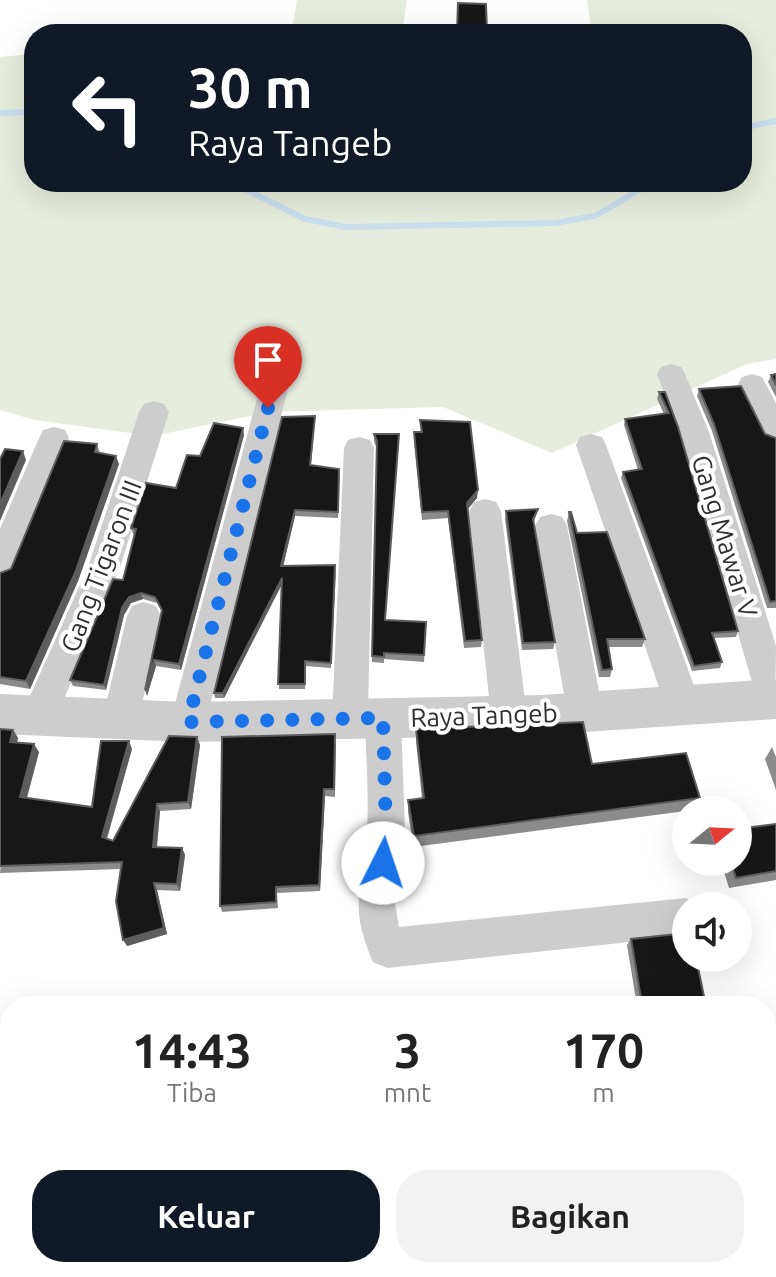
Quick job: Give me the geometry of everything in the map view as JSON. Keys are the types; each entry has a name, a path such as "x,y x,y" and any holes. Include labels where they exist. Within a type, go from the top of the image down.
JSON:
{"street":[{"name":"Gang Mawar V","path":"671,374 694,432 775,699"},
{"path":"188,722 276,380"},
{"path":"752,384 776,432"},
{"name":"Gang Tigaron III","path":"19,715 93,591 144,454 154,412"},
{"path":"0,567 54,438"},
{"path":"591,445 683,705"},
{"path":"359,448 367,718 386,833 374,895 378,923 387,948 672,918"},
{"path":"485,511 509,716"},
{"path":"551,526 585,712"},
{"path":"124,704 144,616"},
{"name":"Raya Tangeb","path":"19,715 188,722 509,716 775,699"}],"green space":[{"path":"297,0 407,0 403,24 293,24"},
{"path":"587,0 776,0 776,359 747,364 552,453 443,407 269,412 153,436 34,420 0,410 0,57 24,55 24,192 752,192 752,24 591,24"}],"building":[{"path":"458,3 486,4 487,24 457,24"},
{"path":"741,386 765,434 776,438 776,601 770,602 714,424 699,389"},
{"path":"659,392 665,392 678,427 738,631 712,633 722,662 694,666 623,472 642,469 625,419 669,413"},
{"path":"315,416 310,465 339,469 338,512 295,510 281,566 335,565 331,663 305,661 305,684 278,684 282,578 223,693 214,693 282,417"},
{"path":"420,420 470,422 478,490 467,503 482,640 465,641 448,511 422,512 414,432 422,432"},
{"path":"214,423 243,428 179,664 154,660 145,690 162,610 155,597 141,593 129,597 122,608 104,685 70,680 113,579 123,580 136,529 131,528 146,483 176,488 187,455 200,456"},
{"path":"374,434 399,434 385,620 426,622 424,655 384,653 384,657 372,656 377,441"},
{"path":"64,441 97,444 95,452 116,456 75,573 26,681 0,677 0,573 11,569"},
{"path":"5,449 23,451 0,504 0,459"},
{"path":"538,509 533,519 555,642 523,643 506,511"},
{"path":"569,512 577,533 607,532 645,639 607,639 612,669 602,670"},
{"path":"583,722 592,764 686,753 699,796 672,796 672,802 414,836 408,800 424,798 416,729"},
{"path":"0,729 13,730 10,742 34,744 20,797 92,807 101,741 129,741 102,837 113,841 169,736 197,737 188,802 157,804 153,847 182,848 177,884 154,883 164,928 123,940 116,901 122,862 0,866"},
{"path":"335,734 334,789 324,789 319,885 276,887 276,902 220,906 222,737"},
{"path":"776,824 776,871 752,875 752,827"},
{"path":"672,935 672,972 699,972 704,996 641,996 631,939"}],"waterway":[{"path":"0,113 24,112"},
{"path":"752,126 776,121"},
{"path":"251,192 305,219 346,227 555,223 595,216 636,192"}],"route":[{"path":"268,408 188,722 383,718 386,833 383,863"}]}
